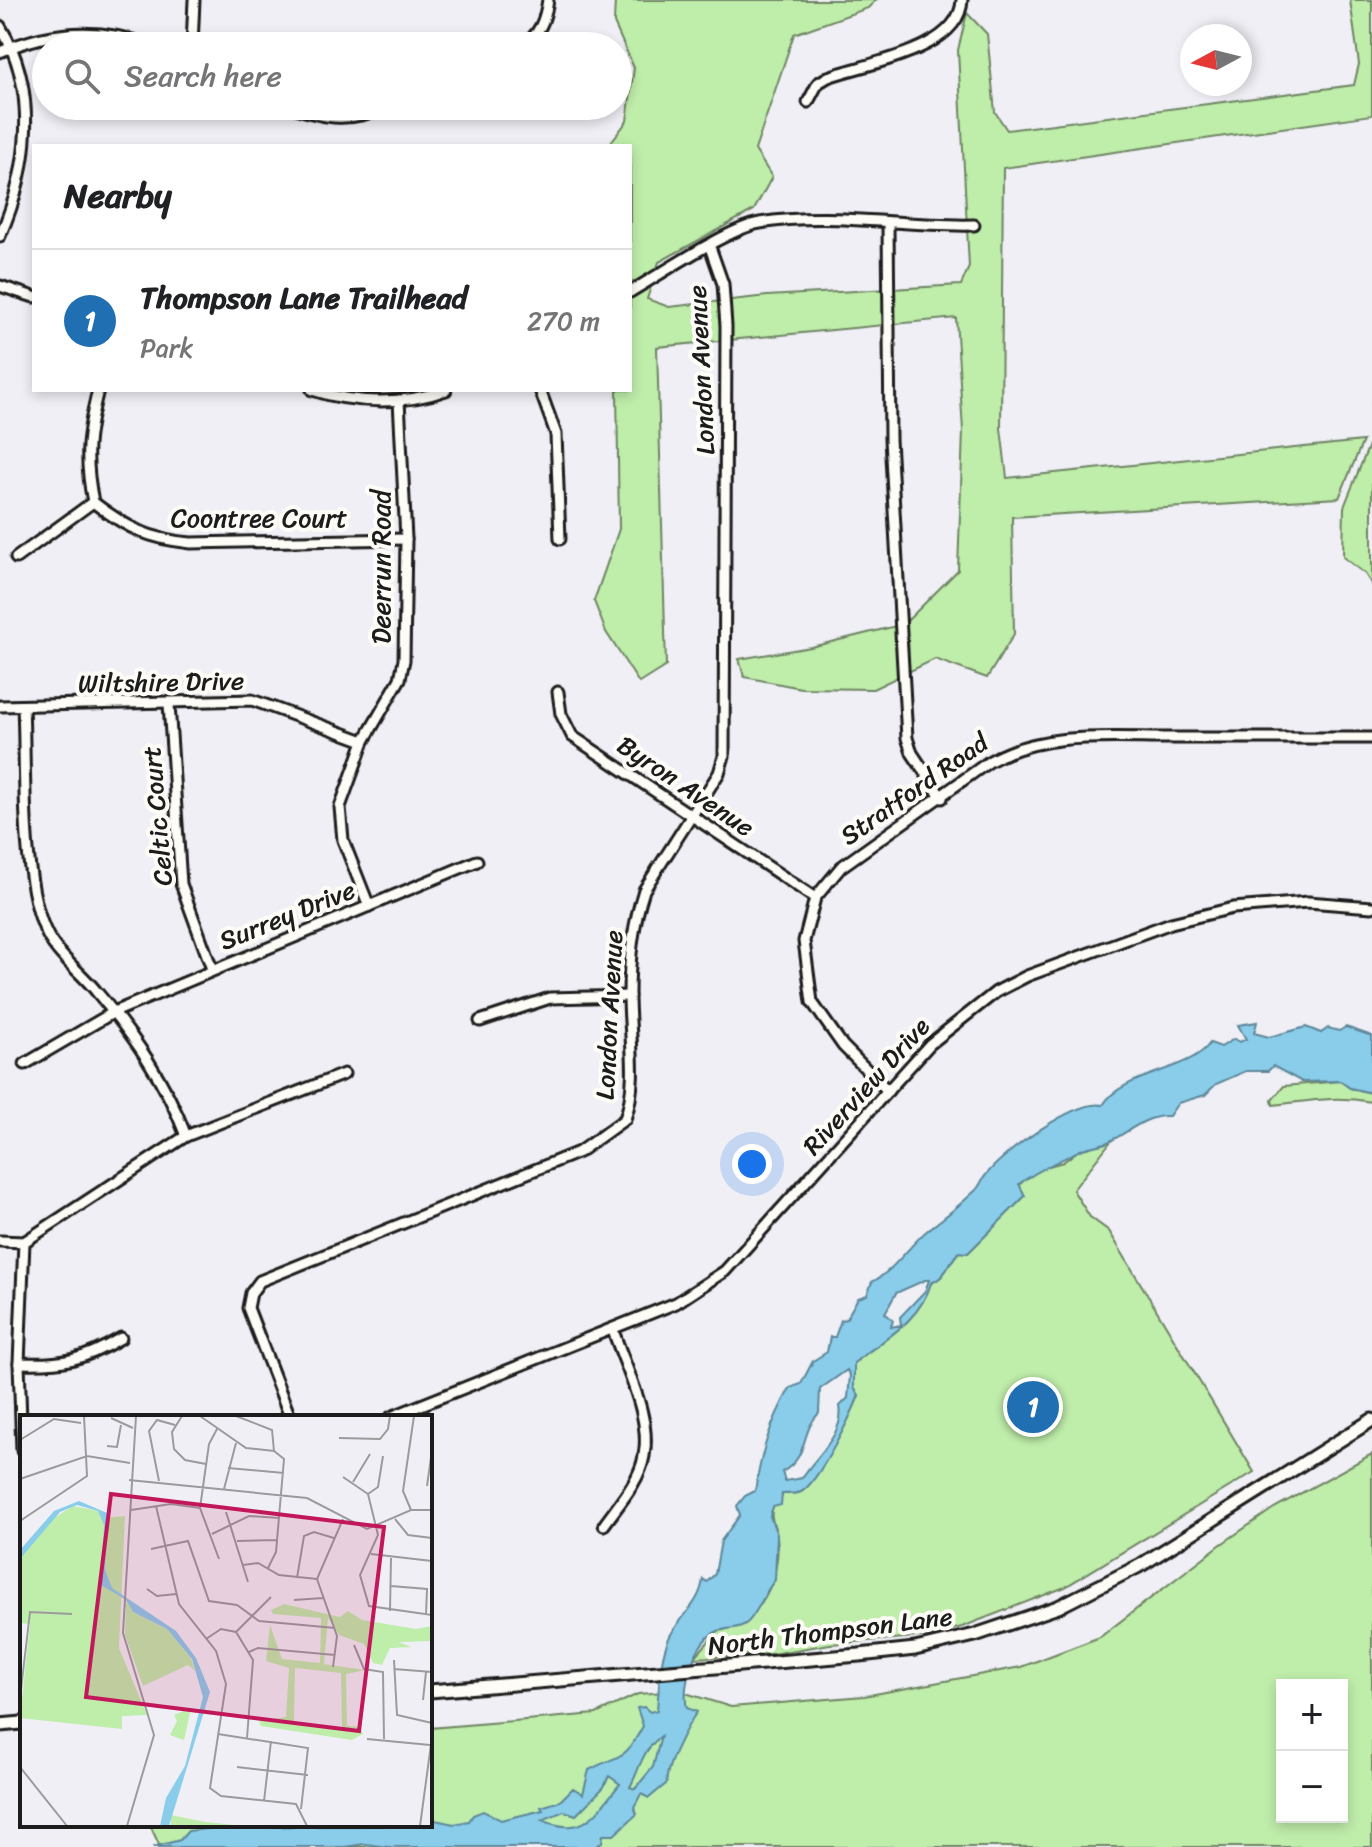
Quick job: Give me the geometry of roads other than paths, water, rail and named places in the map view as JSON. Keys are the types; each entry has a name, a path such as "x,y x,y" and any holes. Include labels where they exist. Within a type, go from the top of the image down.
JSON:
{"main road":[{"name":"North Thompson Lane","path":"432,1691 915,1649 1022,1622 1097,1589 1141,1565 1372,1420"},
{"path":"0,1725 20,1723"}],"street":[{"path":"193,32 194,0"},
{"path":"538,32 545,20 548,0"},
{"path":"808,102 818,83 828,77 902,55 942,35 956,20 962,0"},
{"path":"0,26 12,46 25,113 25,155 15,201 0,236"},
{"path":"55,32 100,32"},
{"path":"0,52 32,39"},
{"path":"632,291 734,231 759,223 869,219 888,224 974,225"},
{"path":"888,224 890,439 907,738 912,753 942,798"},
{"name":"London Avenue","path":"289,1415 248,1308 251,1293 260,1281 579,1152 625,1119 634,1076 629,996 632,942 644,890 719,773 724,756 726,326 723,284 710,247"},
{"path":"0,286 32,296"},
{"path":"16,558 93,502 86,465 86,438 98,392"},
{"path":"318,392 334,397 399,400 437,392"},
{"path":"541,392 556,434 560,539"},
{"name":"Deerrun Road","path":"369,906 340,824 340,807 364,741 400,679 407,621 399,400"},
{"name":"Coontree Court","path":"93,502 124,525 159,541 406,539"},
{"name":"Byron Avenue","path":"558,692 561,714 572,736 815,898"},
{"name":"Wiltshire Drive","path":"0,706 252,700 364,741"},
{"name":"Celtic Court","path":"169,704 181,884 212,969"},
{"path":"23,706 35,905 49,938 114,1012 158,1074 186,1136"},
{"name":"Stratford Road","path":"888,1091 843,1046 812,1002 804,941 815,898 841,867 990,761 1014,748 1043,741 1372,738"},
{"name":"Surrey Drive","path":"25,1064 114,1012 477,861"},
{"name":"Riverview Drive","path":"396,1415 676,1303 725,1271 957,1019 1027,976 1171,923 1233,908 1308,902 1372,907"},
{"path":"480,1021 550,998 629,996"},
{"path":"0,1241 24,1242 186,1136 344,1074"},
{"path":"21,1415 19,1363 24,1242"},
{"path":"604,1525 632,1484 644,1457 645,1428 613,1330"},
{"path":"19,1363 51,1364 88,1358 121,1338"}],"water":[{"path":"1257,1022 1254,1033 1269,1037 1306,1027 1321,1033 1328,1028 1339,1031 1346,1027 1372,1036 1372,1093 1350,1088 1340,1081 1302,1082 1273,1066 1268,1071 1246,1071 1216,1084 1205,1095 1178,1103 1169,1116 1152,1118 1108,1142 1082,1149 1019,1184 1025,1196 968,1253 959,1252 944,1274 931,1283 909,1320 854,1363 854,1388 859,1395 833,1448 808,1486 799,1493 782,1494 781,1505 773,1507 770,1516 777,1535 775,1580 745,1625 718,1631 697,1653 688,1676 686,1698 687,1708 697,1712 673,1757 667,1783 649,1798 641,1794 634,1807 637,1814 614,1835 603,1835 602,1842 595,1847 388,1847 365,1844 344,1847 153,1847 180,1840 188,1831 225,1827 432,1827 432,1819 454,1824 469,1821 473,1815 483,1811 501,1820 543,1810 541,1807 560,1801 573,1788 583,1794 589,1770 621,1755 631,1746 643,1726 637,1708 644,1707 650,1712 657,1710 660,1672 670,1636 698,1596 703,1579 707,1582 715,1574 721,1541 740,1515 737,1506 745,1496 755,1491 767,1438 790,1388 801,1384 813,1361 827,1352 830,1337 835,1337 841,1320 846,1319 858,1298 867,1295 872,1282 976,1190 995,1165 1041,1129 1075,1110 1103,1105 1125,1085 1188,1060 1210,1043 1221,1047 1234,1039 1240,1042 1246,1039 1238,1025","holes":["929,1280 925,1291 900,1317 901,1325 891,1327 893,1320 885,1313 896,1293","847,1370 850,1375 848,1398 840,1406 834,1436 802,1478 785,1481 782,1472 796,1460 819,1413 820,1389","661,1736 653,1767 635,1789 630,1787 645,1754","609,1776 620,1784 588,1820 569,1826 542,1820 564,1811 576,1815 604,1787"]}],"place":[{"name":"Thompson Lane Trailhead","path":"1033,1407"}]}
